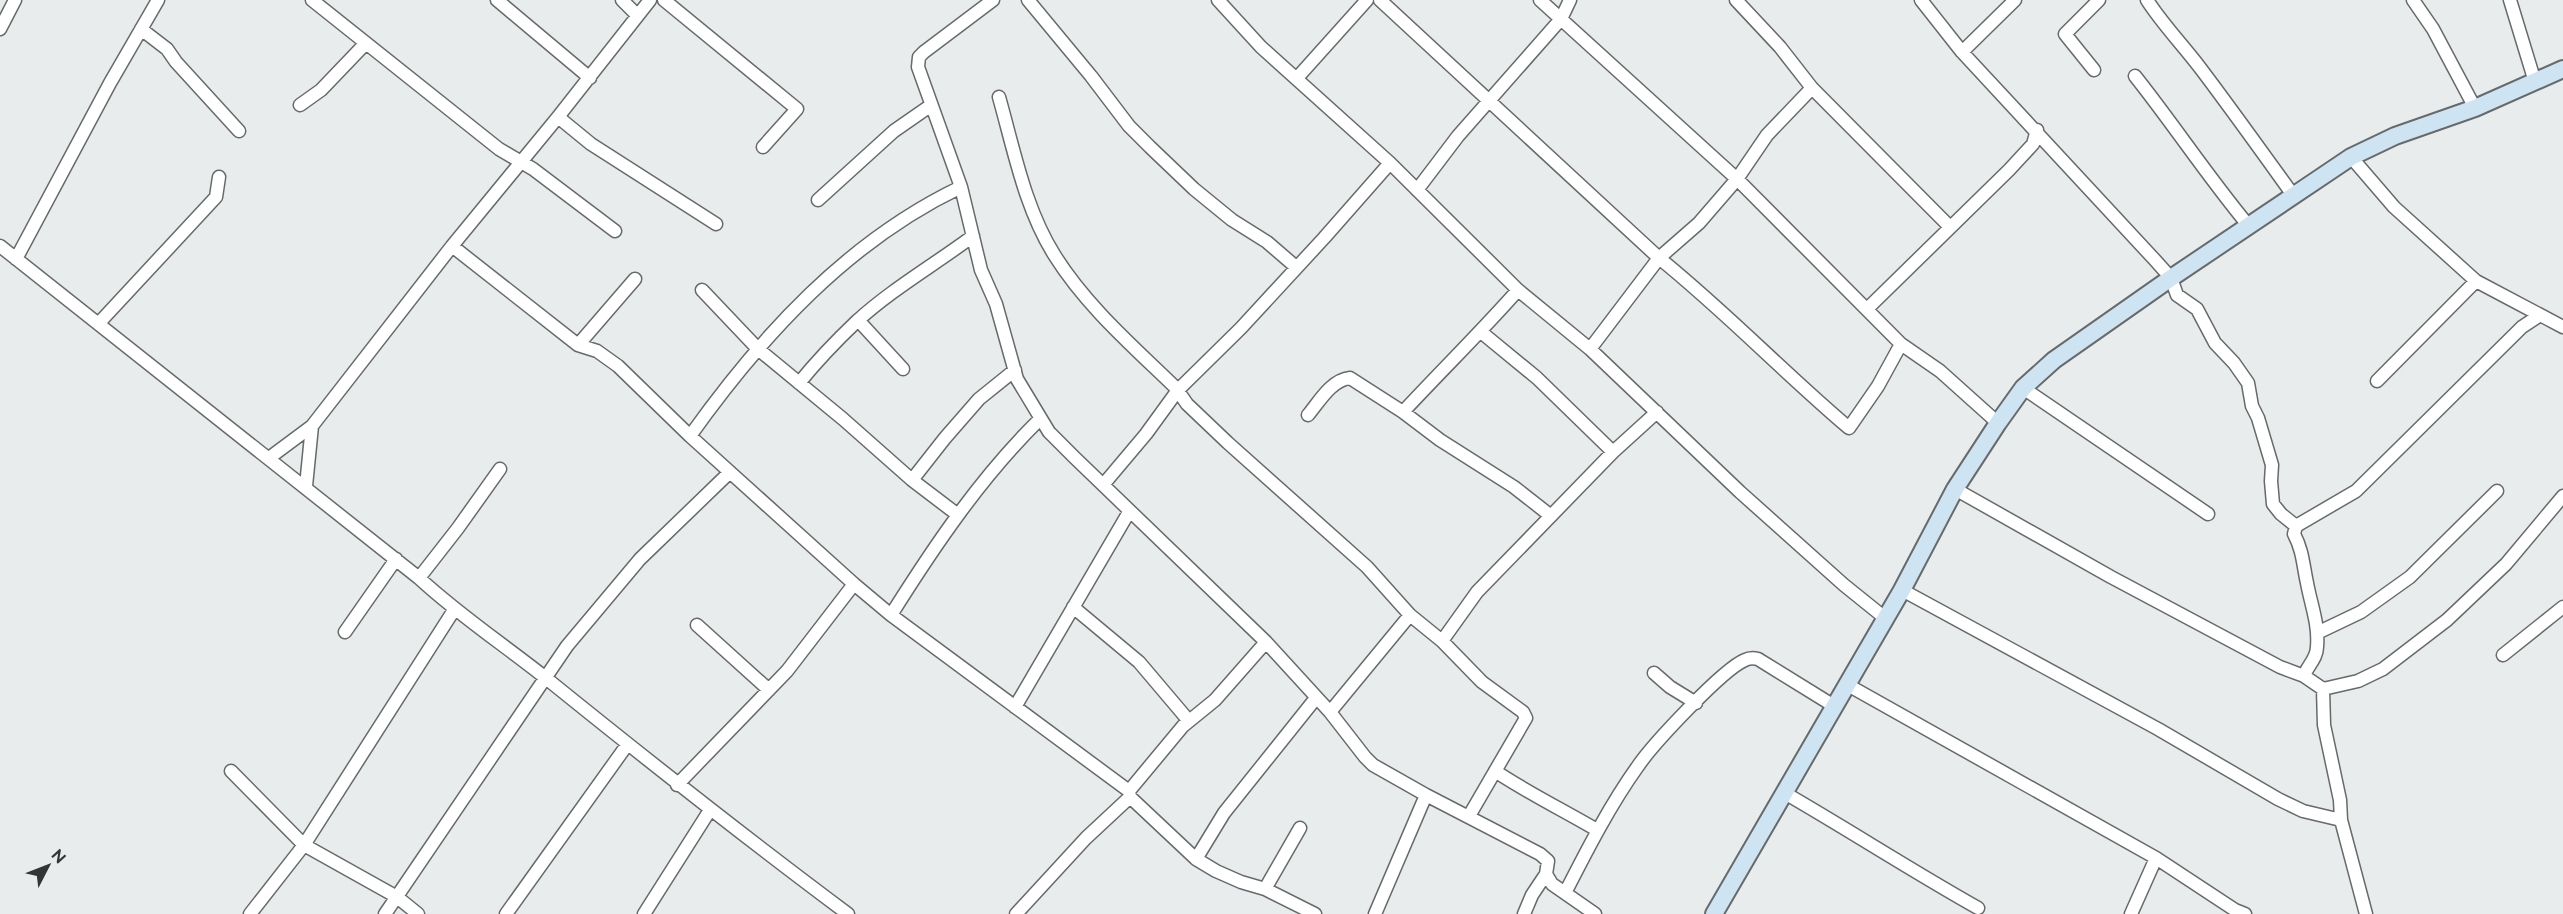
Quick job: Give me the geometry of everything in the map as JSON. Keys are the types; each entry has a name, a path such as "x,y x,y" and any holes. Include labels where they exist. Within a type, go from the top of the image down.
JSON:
{"street":[{"path":"16,259 158,0"},
{"path":"312,0 499,149 540,174 615,231"},
{"path":"497,0 590,78"},
{"path":"622,0 637,15"},
{"path":"268,458 312,426 452,246 590,78 650,0"},
{"path":"664,0 797,109 763,147"},
{"path":"993,0 919,57 918,67 930,106 961,187 981,270 996,304 1017,379 1040,419 1049,432 1129,512 1266,642 1330,712 1365,758 1426,795 1540,854 1548,861 1546,874 1532,895 1524,914"},
{"path":"1028,0 1129,126 1149,147 1194,189 1232,220 1267,242 1296,267"},
{"path":"1218,0 1261,47 1390,163 1518,290 1590,349 1740,492 1844,585 1885,618"},
{"path":"1297,78 1367,0"},
{"path":"1380,0 1659,258 1707,297 1757,346 1849,428 1878,386 1901,344"},
{"path":"1540,0 1737,178 1901,344 1940,371 1998,423"},
{"path":"1417,190 1458,136 1561,19 1570,0"},
{"path":"1736,0 1780,47 1812,88 1950,227"},
{"path":"1921,0 1962,52 2037,130 2170,278 2177,295 2197,309 2215,343 2248,383 2252,406 2258,418 2272,465 2273,504 2276,510 2296,526"},
{"path":"1962,52 2015,0"},
{"path":"2094,70 2065,34 2099,0"},
{"path":"2147,0 2162,24 2222,96 2293,195"},
{"path":"2413,0 2433,29 2475,108"},
{"path":"2510,0 2535,82"},
{"path":"0,29 8,4"},
{"path":"141,29 167,49 176,62 239,131"},
{"path":"300,105 321,90 366,43"},
{"path":"1714,914 1902,590 1956,489 2023,388 2054,360 2170,278 2351,157 2395,136 2475,108 2563,69"},
{"path":"2135,76 2248,225"},
{"path":"1590,349 1659,258 1699,223 1737,178 1767,135 1812,88"},
{"path":"999,97 1029,200 1055,256 1110,324 1178,390 1187,404 1227,442 1367,567 1410,615 1442,641 1482,682 1523,712 1526,718 1469,816"},
{"path":"819,200 894,131 930,106"},
{"path":"558,117 591,144 716,224"},
{"path":"2033,144 2037,130"},
{"path":"1867,309 2033,144 2046,140"},
{"path":"2351,157 2394,207 2476,281 2563,326"},
{"path":"1103,485 1178,390 1241,328 1390,163"},
{"path":"99,323 216,197 219,177"},
{"path":"690,436 758,349 820,282 854,253 928,202 961,187"},
{"path":"800,383 858,320 973,236"},
{"path":"0,246 306,486 419,578 453,610 544,678 677,785 848,914"},
{"path":"452,246 578,345 597,351 618,366 690,436 854,584 891,615 1129,794 1196,859 1240,882 1265,889 1315,914"},
{"path":"578,345 635,279"},
{"path":"2377,381 2476,281"},
{"path":"702,290 758,349 912,480 958,515"},
{"path":"1403,412 1481,332 1518,290"},
{"path":"2520,304 2522,327"},
{"path":"2304,676 2318,649 2317,619 2306,583 2302,548 2294,534 2296,526 2356,491 2522,327 2540,315"},
{"path":"858,320 903,369"},
{"path":"1481,332 1537,378 1613,452"},
{"path":"912,480 979,399 1016,370"},
{"path":"1308,416 1341,379 1350,378 1403,412 1440,440 1514,487 1551,516"},
{"path":"2023,388 2208,514"},
{"path":"1442,641 1477,592 1613,452 1657,412"},
{"path":"891,615 935,546 986,477 1040,419"},
{"path":"306,486 312,426"},
{"path":"419,578 500,470"},
{"path":"385,914 567,646 640,559 730,472"},
{"path":"1956,489 2111,577 2280,667 2304,676 2323,689 2358,681 2383,669 2447,620 2506,564 2563,496"},
{"path":"2317,633 2361,612 2410,577 2498,491"},
{"path":"1015,707 1129,512"},
{"path":"345,632 396,559"},
{"path":"677,785 769,690 854,584"},
{"path":"1902,590 2158,729 2278,799 2303,811 2341,820"},
{"path":"1073,607 1139,662 1189,721"},
{"path":"2503,655 2563,607"},
{"path":"250,914 304,845 453,610"},
{"path":"1330,712 1410,615"},
{"path":"698,626 769,690"},
{"path":"1022,912 1086,838 1129,794 1183,726 1215,700 1266,642"},
{"path":"1565,893 1598,830 1638,765 1696,703 1735,666 1752,658 1758,659 1834,706"},
{"path":"1654,673 1670,687 1696,703"},
{"path":"1846,684 2156,858 2235,910 2245,914"},
{"path":"2323,689 2324,725 2340,800 2341,820 2366,914"},
{"path":"1196,859 1224,813 1316,698"},
{"path":"506,914 627,745"},
{"path":"231,771 304,845 397,897 418,914"},
{"path":"1495,771 1519,787 1598,830"},
{"path":"1783,792 1880,849 1916,874 1978,908"},
{"path":"1375,914 1426,795"},
{"path":"644,914 710,810"},
{"path":"1265,889 1300,828"},
{"path":"2131,914 2156,858"},
{"path":"1546,874 1552,884 1596,914"}]}
